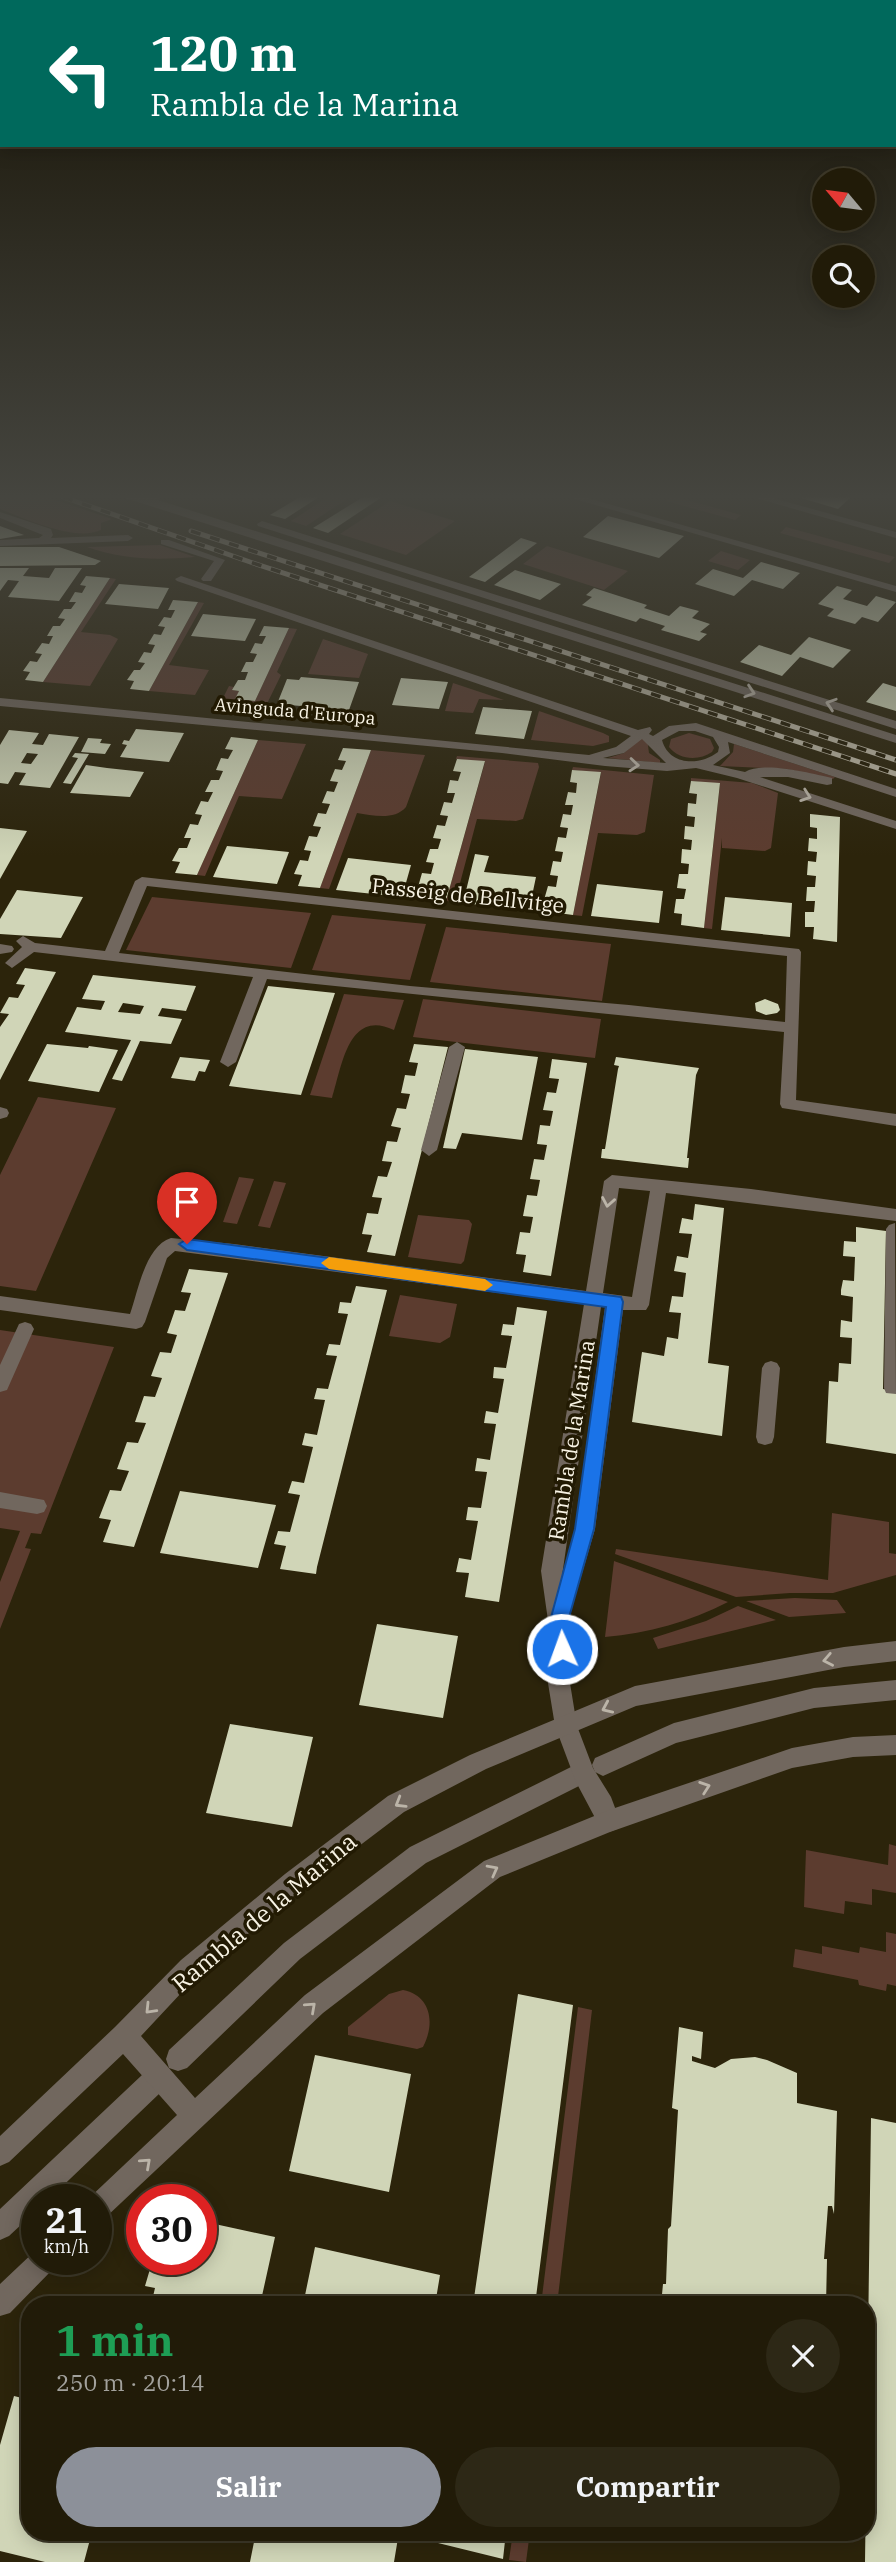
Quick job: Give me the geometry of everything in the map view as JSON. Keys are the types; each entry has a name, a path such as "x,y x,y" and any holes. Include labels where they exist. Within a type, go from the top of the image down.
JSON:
{"street":[{"path":"293,617 597,719 645,732 696,727 896,793"},
{"path":"514,617 896,739"},
{"path":"554,617 896,725"},
{"path":"585,640 594,638 597,634 594,629"},
{"path":"622,651 629,645 643,645"},
{"name":"Avinguda d'Europa","path":"0,702 658,767 698,765 741,775"},
{"path":"597,719 621,733 625,746"},
{"path":"656,745 660,735 673,728"},
{"path":"645,732 663,756 682,764"},
{"name":"Avinguda d'Europa","path":"587,758 614,752 645,732"},
{"path":"698,765 710,763 723,753 725,747 718,734"},
{"path":"741,775 761,772 813,778 896,804"},
{"path":"741,775 896,825"},
{"name":"Passeig de Bellvitge","path":"111,955 142,881 794,952 788,1104 896,1120"},
{"path":"6,954 27,944 410,991 792,1028"},
{"path":"228,1062 262,972"},
{"path":"429,1150 457,1047"},
{"name":"Rambla de la Marina","path":"609,1821 603,1805 584,1774 566,1726 558,1677 562,1649 551,1571 612,1181 751,1195 895,1222 894,1388"},
{"path":"0,1303 136,1322 160,1255 171,1244 640,1305 659,1186"},
{"name":"Rambla de la Marina","path":"559,1621 584,1529 615,1302"},
{"path":"0,1385 25,1329"},
{"path":"765,1437 771,1368"},
{"path":"0,1500 37,1506"},
{"name":"Rambla de la Marina","path":"0,2153 124,2036 189,1968 293,1882 396,1804 478,1762 635,1696 844,1657 896,1651"},
{"path":"603,1765 674,1733 814,1698 896,1690"},
{"path":"112,2194 314,2004 492,1868 609,1821 792,1758 853,1747 896,1745"},
{"path":"178,2059 292,1951 418,1855 573,1777"},
{"path":"124,2036 195,2117"},
{"path":"0,2227 151,2084"},
{"path":"0,2303 29,2275"}],"shaded area":[{"path":"85,617 91,617 81,632 110,635 118,639 90,686 43,682"},
{"path":"190,617 196,617 169,665 209,670 195,695 149,691"},
{"path":"289,628 297,629 277,672 281,675 261,716 216,712 229,686 239,691 236,699 255,701"},
{"path":"323,639 368,654 359,678 308,674"},
{"path":"453,683 504,700 479,699 473,713 445,711"},
{"path":"539,711 603,733 609,736 609,742 593,746 531,740"},
{"path":"689,733 710,739 714,748 712,752 689,758 678,755 669,747 671,739"},
{"path":"647,738 649,753 660,760 660,763 608,758 624,753 640,739"},
{"path":"258,740 306,744 282,799 239,796 205,876 197,875"},
{"path":"734,744 835,777 833,779 787,769 720,766 733,752"},
{"path":"371,750 425,755 406,807 389,816 357,813 329,889 320,888"},
{"path":"457,756 538,763 539,767 523,819 477,819 455,902 446,901 485,762 456,759"},
{"path":"573,767 654,775 645,832 637,835 598,833 582,916 573,915 601,773 572,770"},
{"path":"691,778 752,783 778,793 771,848 765,851 722,848 722,838 712,929 704,928 720,784 691,781"},
{"path":"152,897 311,913 291,968 126,950"},
{"path":"332,915 426,924 410,980 312,970"},
{"path":"446,927 611,944 602,1001 430,982"},
{"path":"344,994 404,1000 394,1030 379,1025 366,1027 357,1034 344,1057 332,1098 310,1095"},
{"path":"423,999 601,1019 595,1058 413,1037"},
{"path":"38,1097 116,1108 36,1291 0,1286 0,1175"},
{"path":"239,1177 254,1179 237,1224 223,1222"},
{"path":"274,1181 286,1183 270,1228 258,1226"},
{"path":"418,1215 469,1220 472,1224 461,1264 408,1257"},
{"path":"400,1295 457,1304 450,1337 440,1343 389,1336"},
{"path":"0,1330 114,1347 41,1534 31,1533 25,1548 31,1549 0,1629 0,1582 20,1531 0,1528"},
{"path":"832,1513 889,1522 889,1553 896,1554 896,1575 833,1593 736,1597 615,1554 616,1549 828,1580"},
{"path":"614,1561 728,1602 668,1626 605,1637"},
{"path":"795,1598 837,1600 846,1613 789,1617 746,1601"},
{"path":"738,1606 776,1620 658,1649 653,1638 706,1621"},
{"path":"889,1844 896,1846 896,1893 872,1889 872,1905 845,1901 844,1914 804,1907 806,1850 888,1865"},
{"path":"886,1932 896,1934 896,1986 887,1984 886,1991 859,1985 858,1980 793,1967 795,1949 822,1954 822,1946 859,1953 860,1947 886,1952"},
{"path":"403,1990 420,1998 428,2012 429,2029 423,2047 417,2049 348,2035 348,2027 389,1994"},
{"path":"578,2007 592,2010 558,2296 542,2296"},
{"path":"512,2541 529,2541 526,2562 509,2560"}],"building":[{"path":"85,617 43,682 25,680 30,672 23,671 30,661 37,662 42,654 35,653 42,643 49,644 53,636 47,636 53,626 60,626 65,619 58,618"},
{"path":"164,617 190,617 149,691 130,689 134,681 127,680 134,670 140,670 145,663 138,662 144,652 151,653 155,645 148,644 154,634 161,635 165,627 158,626"},
{"path":"202,617 256,619 245,641 191,636"},
{"path":"619,617 693,617 710,624 700,632 707,634 699,641 661,630 665,626 640,618 636,622"},
{"path":"829,617 883,617 878,622 862,617 855,624"},
{"path":"264,626 289,628 255,701 235,699 239,691 232,690 238,680 245,680 248,672 241,672 246,662 253,662 257,654 250,653 255,643 262,644 266,636 259,636"},
{"path":"809,637 851,650 833,668 800,657 782,676 740,662 759,645 791,655"},
{"path":"301,677 359,682 349,710 277,704 287,679 299,680"},
{"path":"401,678 448,682 439,709 392,705"},
{"path":"883,683 896,687 896,711 866,702"},
{"path":"483,707 532,711 524,739 475,734"},
{"path":"136,729 184,733 169,762 120,757 127,745 122,744 124,740 129,741"},
{"path":"9,730 39,733 32,744 43,745 49,734 79,737 50,788 19,785 26,773 15,772 8,784 0,783 0,745","holes":["27,753 38,754 31,764 21,763"]},
{"path":"231,737 258,740 197,875 175,873 180,862 172,861 179,848 187,848 191,838 184,838 190,824 198,825 202,815 195,814 201,801 208,802 213,792 205,792 211,780 219,780 223,771 216,770 221,758 228,759 233,750 225,749"},
{"path":"88,738 102,739 100,743 111,744 105,754 81,752"},
{"path":"343,748 371,750 320,888 298,886 302,875 294,874 300,860 308,861 311,851 304,850 309,836 317,837 321,827 313,826 318,813 326,814 330,804 322,803 327,791 334,792 338,782 330,781 335,769 342,770 346,761 338,760"},
{"path":"75,753 89,754 71,784 63,783 78,758 72,757"},
{"path":"457,759 485,761 446,901 423,899 427,888 418,887 422,873 431,874 434,863 426,862 430,849 438,849 441,839 433,838 437,825 445,826 448,816 440,815 444,802 452,803 455,793 447,793 450,780 458,781 461,772 453,771"},
{"path":"86,765 144,772 130,797 70,793"},
{"path":"572,770 601,772 573,915 551,912 553,901 544,900 548,886 556,887 558,876 550,875 553,861 561,862 563,852 555,851 558,837 566,838 568,828 560,827 563,814 571,815 573,805 565,805 568,792 576,793 577,783 570,782"},
{"path":"691,781 720,783 704,928 681,925 682,914 674,913 676,899 684,899 686,889 677,888 679,874 688,874 689,864 681,863 682,849 691,850 692,840 684,839 685,826 694,827 695,817 687,816 688,803 696,804 697,794 689,793"},
{"path":"810,814 840,817 837,942 813,939 814,927 805,927 805,912 814,912 815,901 806,901 807,887 815,887 816,876 807,875 808,861 816,862 817,852 808,851 809,838 817,839 817,828 810,827"},
{"path":"0,828 27,831 0,879"},
{"path":"227,846 289,852 277,884 213,877"},
{"path":"475,854 489,856 484,872 536,877 529,910 463,903"},
{"path":"348,858 411,865 402,897 336,890"},
{"path":"597,884 663,891 659,923 591,916"},
{"path":"17,890 83,897 61,938 0,934 0,919"},
{"path":"725,897 792,903 790,937 721,930"},
{"path":"25,968 56,972 0,1080 0,1027 9,1014 0,1013 9,997 18,998 25,985 16,984"},
{"path":"93,975 196,986 186,1011 162,1008 158,1016 182,1019 171,1044 140,1041 122,1081 112,1079 131,1040 65,1032 77,1007 101,1010 105,1001 82,999","holes":["123,1003 144,1006 140,1014 118,1012"]},
{"path":"268,986 335,993 301,1095 229,1086"},
{"path":"765,999 778,1004 780,1010 766,1015 756,1011 755,1003"},
{"path":"47,1044 118,1050 99,1092 28,1081"},
{"path":"414,1044 448,1047 395,1256 367,1252 372,1235 362,1234 367,1213 378,1214 382,1198 372,1197 378,1176 387,1177 392,1162 382,1161 387,1141 397,1142 401,1128 391,1126 397,1108 406,1109 410,1094 401,1093 405,1075 415,1076 418,1063 409,1062"},
{"path":"465,1049 538,1057 522,1140 462,1133 456,1149 443,1148"},
{"path":"180,1057 210,1060 205,1072 199,1071 195,1081 171,1078"},
{"path":"616,1057 699,1068 696,1075 688,1168 601,1158 602,1149 605,1149 619,1066 614,1065"},
{"path":"552,1059 587,1063 551,1276 523,1272 526,1255 516,1254 520,1232 530,1233 533,1217 523,1216 527,1195 537,1196 540,1180 530,1179 534,1159 544,1160 547,1145 537,1144 540,1125 550,1126 553,1111 543,1110 547,1092 556,1093 559,1079 549,1078"},
{"path":"695,1204 724,1208 708,1363 729,1366 722,1436 632,1422 642,1352 664,1356 667,1337 678,1339 681,1313 669,1312 672,1296 683,1297 686,1273 674,1271 677,1256 688,1258 692,1234 679,1233 682,1218 693,1220"},
{"path":"856,1227 886,1231 883,1389 896,1391 896,1454 826,1443 829,1381 838,1382 839,1363 851,1364 852,1338 840,1337 841,1320 852,1322 853,1297 841,1295 841,1290 843,1280 854,1281 855,1257 843,1256 844,1241 856,1242"},
{"path":"189,1269 228,1273 134,1547 103,1542 111,1520 99,1518 110,1490 121,1491 129,1471 117,1469 127,1442 138,1443 146,1423 135,1422 144,1396 155,1397 162,1378 151,1376 160,1352 171,1353 177,1335 167,1333 175,1310 185,1311 191,1293 181,1292"},
{"path":"356,1286 387,1290 316,1574 280,1569 286,1546 274,1544 278,1531 290,1532 300,1495 288,1493 292,1481 304,1483 313,1447 302,1445 305,1433 317,1435 325,1400 314,1399 317,1388 328,1389 337,1356 326,1355 329,1344 340,1345 348,1314 338,1313 340,1302 351,1303"},
{"path":"517,1307 547,1311 499,1602 465,1597 469,1573 456,1572 459,1558 471,1560 478,1521 466,1520 468,1507 481,1508 487,1472 475,1471 477,1458 490,1460 496,1424 484,1423 486,1411 498,1413 504,1379 493,1378 494,1367 506,1368 512,1336 501,1335 503,1324 514,1325"},
{"path":"180,1491 276,1505 258,1568 160,1553"},
{"path":"377,1624 458,1636 443,1718 359,1705"},
{"path":"230,1724 313,1737 292,1827 206,1813"},
{"path":"518,1994 573,2005 536,2296 474,2296"},
{"path":"679,2027 703,2032 701,2059 692,2056 692,2061 715,2068 731,2059 755,2057 767,2060 797,2073 797,2103 837,2111 834,2214 832,2206 828,2206 824,2259 827,2259 826,2296 662,2296 663,2284 666,2284 678,2110 672,2108"},
{"path":"315,2055 411,2074 389,2192 289,2171"},
{"path":"871,2118 896,2123 896,2562 865,2562 865,2541 875,2541 875,2296 869,2296"},
{"path":"217,2224 275,2237 262,2296 153,2296 155,2288 145,2286 148,2275 217,2275"},
{"path":"315,2247 440,2275 436,2296 305,2296"},
{"path":"14,2396 21,2398 21,2541 90,2541 84,2562 45,2562 0,2551 0,2445"},
{"path":"254,2541 398,2541 394,2562 250,2562"},
{"path":"438,2541 505,2541 503,2559"}],"railway":[{"path":"416,617 896,774"},
{"path":"454,617 896,760"}],"slow traffic":[{"path":"329,1263 485,1285"}],"route":[{"path":"187,1244 615,1302 584,1529 559,1621 562,1649"}]}
